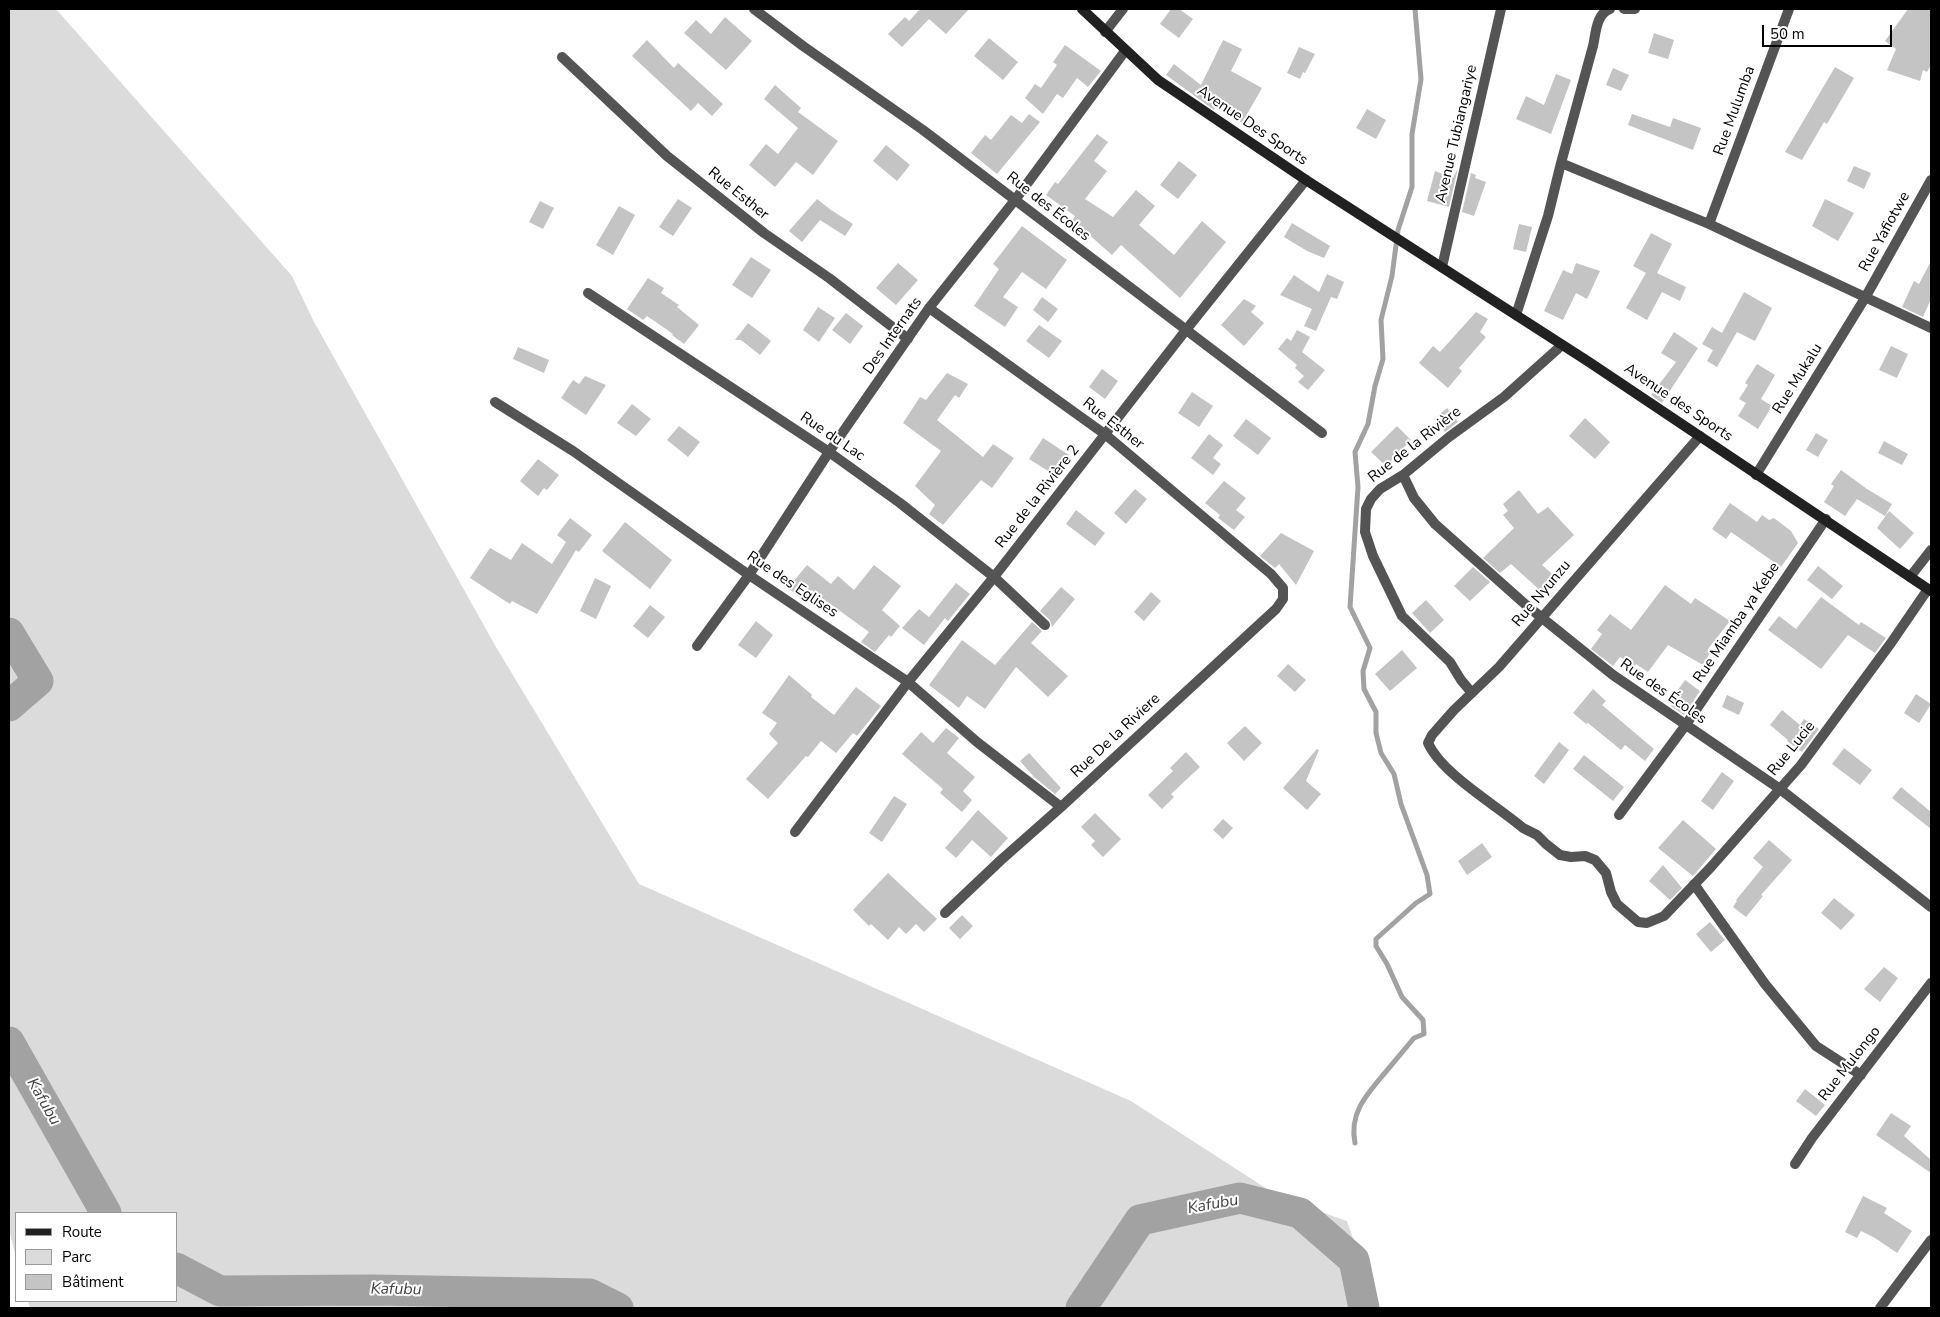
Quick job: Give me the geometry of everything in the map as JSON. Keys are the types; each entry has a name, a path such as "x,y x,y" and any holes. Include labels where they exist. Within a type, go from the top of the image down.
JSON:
{"street":[{"name":"Rue des Écoles","path":"754,9 922,130 1322,433"},
{"path":"1082,9 1105,32 1124,9"},
{"name":"Avenue Tubiangariye","path":"1442,267 1501,9"},
{"path":"1516,315 1548,216 1596,29 1601,16 1610,9"},
{"path":"1624,9 1634,9"},
{"name":"Rue Mulumba","path":"1709,224 1789,9"},
{"name":"Avenue Des Sports","path":"1105,32 1158,80 1306,180 1406,244"},
{"name":"Des Internats","path":"697,646 749,575 830,452 929,308 1015,200 1125,51"},
{"name":"Rue Esther","path":"562,57 667,156 764,233 829,278 908,339"},
{"path":"1561,163 1709,224 1931,328"},
{"name":"Rue de la Rivière 2","path":"795,832 908,682 994,577 1186,330 1306,180"},
{"name":"Rue Yafiotwe","path":"1865,298 1931,180"},
{"name":"Avenue des Sports","path":"1406,244 1700,436 1756,475 1826,519 1930,590"},
{"name":"Rue du Lac","path":"588,293 830,452 900,503 994,577 1045,625"},
{"name":"Rue Mukalu","path":"1756,475 1865,298"},
{"name":"Rue Esther","path":"929,308 1106,434 1271,574"},
{"name":"Rue de la Rivière","path":"1472,693 1460,680 1450,662 1402,616 1365,532 1366,510 1371,498 1380,489 1403,476 1448,437 1504,397 1562,345"},
{"name":"Rue des Eglises","path":"496,402 581,457 749,575 908,682 978,742 1061,807"},
{"name":"Rue Nyunzu","path":"1664,916 1647,923 1638,922 1617,904 1606,873 1590,857 1560,855 1537,834 1523,828 1449,770 1431,750 1428,743 1432,735 1499,667 1543,618 1700,436"},
{"name":"Rue des Écoles","path":"1403,476 1414,498 1434,524 1543,618 1613,675 1685,726 1780,789 1931,907"},
{"name":"Rue Miamba ya Kebe","path":"1619,815 1685,726 1826,519"},
{"path":"1910,577 1931,550"},
{"name":"Rue De la Riviere","path":"945,913 1276,609 1283,599 1283,588 1271,574"},
{"name":"Rue Lucie","path":"1664,916 1802,765 1930,590"},
{"path":"1694,884 1728,935 1816,1046 1861,1075"},
{"name":"Rue Mulongo","path":"1795,1164 1812,1138 1931,983"},
{"path":"1880,1308 1931,1240"}],"green space":[{"path":"9,9 56,9 292,276 313,320 496,647 639,884 1131,1101 1281,1198 1347,1221 1377,1308 30,1308 28,1302 178,1302 178,1212 15,1212 15,1253 9,1229"}],"building":[{"path":"918,9 969,9 946,34 929,19 902,47 888,34 905,17 909,21"},
{"path":"1171,9 1179,9 1193,19 1179,38 1160,24"},
{"path":"1908,9 1931,9 1931,65 1927,72 1923,70 1920,81 1887,70 1896,49 1885,41"},
{"path":"725,17 752,41 726,70 684,33 696,20 711,34"},
{"path":"1654,33 1674,40 1668,59 1648,53"},
{"path":"989,38 1018,62 1003,80 974,56"},
{"path":"647,40 674,68 678,63 723,104 712,116 698,103 691,111 632,56"},
{"path":"1223,40 1242,49 1231,71 1262,88 1242,123 1215,108 1214,110 1166,75 1174,64 1201,85"},
{"path":"1065,45 1101,71 1088,87 1077,78 1063,98 1057,94 1043,114 1025,98 1035,84 1041,88 1057,65 1053,62"},
{"path":"1299,47 1315,54 1300,79 1287,73"},
{"path":"1835,67 1854,78 1827,124 1824,122 1802,160 1785,152"},
{"path":"1613,68 1629,75 1621,91 1606,85"},
{"path":"1556,74 1571,80 1551,134 1516,119 1526,96 1544,105"},
{"path":"775,85 801,108 798,112 838,141 813,175 796,162 775,187 749,165 766,144 778,154 798,128 764,99"},
{"path":"1367,109 1386,120 1376,139 1356,128"},
{"path":"1029,114 1040,122 997,174 971,153 985,135 991,140 1011,115 1022,123"},
{"path":"1632,114 1670,127 1673,118 1701,128 1693,150 1628,125"},
{"path":"1097,134 1108,142 1094,161 1107,171 1085,199 1113,217 1136,190 1155,206 1139,225 1174,255 1202,221 1226,242 1180,298 1121,245 1112,255 1071,222 1075,216 1046,195 1055,182 1058,184"},
{"path":"886,145 910,165 897,181 873,161"},
{"path":"1179,161 1197,175 1178,199 1160,185"},
{"path":"1854,166 1871,173 1864,189 1847,181"},
{"path":"1458,168 1449,207 1427,201 1435,171 1453,178"},
{"path":"1471,173 1476,175 1475,178 1486,182 1474,216 1462,212"},
{"path":"678,199 692,208 673,236 659,227"},
{"path":"817,199 853,224 845,236 820,220 802,242 789,231"},
{"path":"1825,199 1854,213 1838,241 1812,226"},
{"path":"540,201 554,208 543,229 529,222"},
{"path":"619,206 635,215 613,255 596,245"},
{"path":"1292,223 1330,246 1324,258 1307,251 1284,237"},
{"path":"1519,224 1532,227 1526,252 1513,249"},
{"path":"1022,226 1067,260 1046,289 1022,272 1003,297 1018,307 1005,327 974,306 999,269 993,264"},
{"path":"1651,233 1672,244 1657,273 1686,287 1680,301 1662,292 1647,320 1626,308 1646,273 1633,266"},
{"path":"751,257 771,270 752,298 732,285"},
{"path":"1931,261 1931,299 1923,317 1902,307 1914,281 1919,284"},
{"path":"898,263 918,280 896,305 876,288"},
{"path":"1576,263 1600,271 1587,299 1576,293 1563,320 1544,311 1563,270 1572,274"},
{"path":"1327,274 1344,282 1337,299 1331,297 1316,331 1304,326 1312,309 1280,295 1294,275 1319,292"},
{"path":"648,278 664,288 661,293 679,305 677,307 699,325 684,344 647,316 643,320 627,309"},
{"path":"1744,292 1772,308 1755,341 1737,332 1717,367 1707,361 1713,350 1702,344 1712,327 1722,333"},
{"path":"1042,297 1058,309 1048,322 1033,310"},
{"path":"1244,299 1256,306 1251,312 1264,323 1244,346 1221,325"},
{"path":"818,307 835,318 819,342 803,330"},
{"path":"1476,312 1488,319 1480,332 1486,337 1459,368 1462,371 1448,388 1419,363 1433,346 1440,352"},
{"path":"846,313 863,326 850,344 832,330"},
{"path":"748,323 771,341 760,355 741,340 735,340"},
{"path":"1039,325 1062,341 1049,358 1026,341"},
{"path":"1297,330 1310,337 1302,352 1325,370 1308,390 1298,382 1304,376 1295,368 1297,365 1278,349 1287,338 1291,341"},
{"path":"1674,332 1698,348 1662,403 1651,395 1676,362 1661,353"},
{"path":"1891,346 1908,354 1897,378 1879,370"},
{"path":"518,347 549,360 544,373 513,359"},
{"path":"1757,364 1775,375 1761,399 1772,406 1758,429 1738,416 1746,403 1739,399 1748,385 1745,383"},
{"path":"1102,369 1118,381 1105,399 1089,387"},
{"path":"947,373 968,384 959,398 955,395 937,420 983,457 993,444 1014,458 992,488 981,480 943,525 929,514 935,505 915,486 941,451 903,423 920,397 926,400"},
{"path":"585,376 606,385 586,415 561,398 573,380 579,384"},
{"path":"1192,392 1213,406 1199,427 1178,413"},
{"path":"632,404 651,419 636,436 617,423"},
{"path":"1447,408 1458,422 1445,432 1434,419"},
{"path":"1585,418 1610,442 1595,459 1569,436"},
{"path":"1246,419 1271,438 1258,455 1233,436"},
{"path":"679,426 700,442 688,457 667,440"},
{"path":"1397,426 1411,440 1386,466 1371,452"},
{"path":"1816,433 1828,440 1818,457 1806,450"},
{"path":"1209,434 1223,445 1213,458 1221,464 1213,475 1191,458"},
{"path":"1043,438 1069,455 1056,476 1029,459"},
{"path":"1884,441 1908,454 1902,465 1878,453"},
{"path":"538,459 559,475 547,490 544,488 538,496 520,481"},
{"path":"1841,470 1892,504 1885,516 1857,499 1845,516 1824,502 1834,486 1831,484"},
{"path":"1224,481 1246,498 1236,510 1245,517 1234,530 1218,518 1220,515 1205,503"},
{"path":"1135,489 1147,499 1126,524 1114,513"},
{"path":"1519,490 1538,514 1548,507 1574,535 1542,565 1558,579 1544,594 1511,564 1500,573 1483,558 1514,528 1503,515 1508,511 1503,504"},
{"path":"1730,503 1757,522 1762,515 1769,520 1774,518 1791,531 1798,543 1781,567 1731,532 1726,539 1712,529"},
{"path":"1076,510 1105,533 1095,546 1066,524"},
{"path":"1889,511 1914,533 1900,549 1877,528"},
{"path":"570,518 592,535 579,552 576,550 537,614 512,601 510,604 470,578 490,548 511,560 522,543 552,564 566,542 557,535"},
{"path":"625,522 672,560 650,589 602,551"},
{"path":"1281,533 1314,551 1296,585 1279,564 1275,568 1260,556"},
{"path":"807,565 831,584 838,576 854,590 874,565 901,586 882,610 900,626 891,637 889,635 875,652 861,642 869,632 811,590 803,600 788,588"},
{"path":"1818,566 1843,586 1832,599 1807,580"},
{"path":"1473,567 1490,582 1470,601 1454,586"},
{"path":"595,578 611,586 596,619 580,611"},
{"path":"956,583 970,594 948,621 945,618 924,645 902,628 919,609 929,617"},
{"path":"1665,585 1691,604 1695,598 1730,621 1708,649 1711,651 1703,665 1668,645 1648,672 1620,657 1613,666 1591,649 1602,634 1597,630 1610,614 1631,630"},
{"path":"1061,587 1075,599 1052,627 1050,620 1040,611"},
{"path":"1151,592 1161,601 1144,621 1134,612"},
{"path":"1821,597 1859,625 1861,622 1886,638 1875,653 1848,635 1821,669 1768,630 1779,616 1796,629"},
{"path":"1426,600 1444,620 1430,633 1412,613"},
{"path":"650,605 665,617 648,638 633,626"},
{"path":"756,621 773,635 756,658 738,645"},
{"path":"1032,622 1042,631 1031,643 1068,676 1048,697 1016,667 985,709 967,696 959,708 929,685 962,640 995,665"},
{"path":"1402,650 1417,668 1390,691 1375,674"},
{"path":"1288,664 1306,680 1295,692 1277,676"},
{"path":"789,675 812,695 811,697 834,715 856,687 881,706 857,736 853,733 836,753 821,741 768,799 746,779 778,743 769,734 777,723 762,713"},
{"path":"1685,680 1700,691 1684,715 1671,706 1680,694 1677,691"},
{"path":"1593,689 1606,701 1602,705 1654,749 1645,761 1625,745 1621,750 1573,713"},
{"path":"1916,694 1931,704 1919,723 1904,713"},
{"path":"1727,695 1744,703 1739,715 1722,707"},
{"path":"1782,710 1800,725 1804,719 1819,729 1802,752 1770,725"},
{"path":"1245,726 1262,743 1244,761 1227,743"},
{"path":"946,728 959,738 947,753 975,777 963,791 972,800 962,812 940,793 943,789 902,754 921,732 933,743"},
{"path":"1559,742 1569,750 1544,784 1534,776"},
{"path":"1844,748 1872,770 1860,785 1832,764"},
{"path":"1317,749 1319,750 1306,781 1321,794 1307,810 1283,788"},
{"path":"1186,752 1200,767 1171,794 1174,797 1162,809 1148,795 1173,771 1170,768"},
{"path":"1029,753 1061,788 1055,794 1034,777 1020,761"},
{"path":"1584,755 1624,787 1613,801 1573,769"},
{"path":"1722,772 1734,781 1713,810 1701,801"},
{"path":"1901,787 1931,812 1931,829 1892,798"},
{"path":"894,796 907,804 882,842 869,833"},
{"path":"978,810 1008,838 991,857 972,840 956,858 945,848"},
{"path":"1095,813 1121,839 1103,857 1091,845 1095,841 1081,827"},
{"path":"1223,819 1233,828 1223,839 1213,830"},
{"path":"1683,820 1716,849 1693,876 1658,848"},
{"path":"1769,840 1792,860 1761,895 1763,896 1746,917 1733,907 1736,900 1763,867 1753,858"},
{"path":"1482,843 1492,857 1467,875 1458,861"},
{"path":"1663,865 1682,888 1670,900 1649,881"},
{"path":"888,873 937,919 924,932 916,924 906,934 899,927 888,940 871,924 869,926 853,910"},
{"path":"1834,898 1855,915 1841,930 1821,913"},
{"path":"962,915 973,926 960,939 949,928"},
{"path":"1710,922 1725,940 1711,952 1696,934"},
{"path":"1884,967 1898,978 1880,1002 1864,989"},
{"path":"1805,1089 1825,1105 1816,1116 1796,1101"},
{"path":"1891,1113 1911,1126 1904,1136 1931,1160 1931,1173 1876,1135"},
{"path":"1863,1196 1887,1208 1884,1213 1912,1231 1897,1253 1861,1231 1857,1238 1845,1232"}],"waterway":[{"path":"1355,1143 1354,1123 1365,1097 1414,1038 1424,1034 1423,1020 1402,997 1387,964 1376,946 1376,939 1416,903 1430,894 1427,875 1401,804 1394,774 1381,753 1376,733 1376,712 1364,689 1363,671 1370,648 1350,607 1358,487 1355,452 1368,424 1375,386 1383,359 1381,320 1392,276 1398,230 1412,187 1412,134 1421,79 1415,9"},
{"name":"Kafubu","path":"9,633 38,681 9,706"},
{"name":"Kafubu","path":"9,1042 105,1212"},
{"name":"Kafubu","path":"1081,1308 1140,1220 1240,1198 1300,1213 1354,1260 1364,1308"},
{"name":"Kafubu","path":"178,1269 220,1291 373,1290 590,1294 618,1308"}]}
